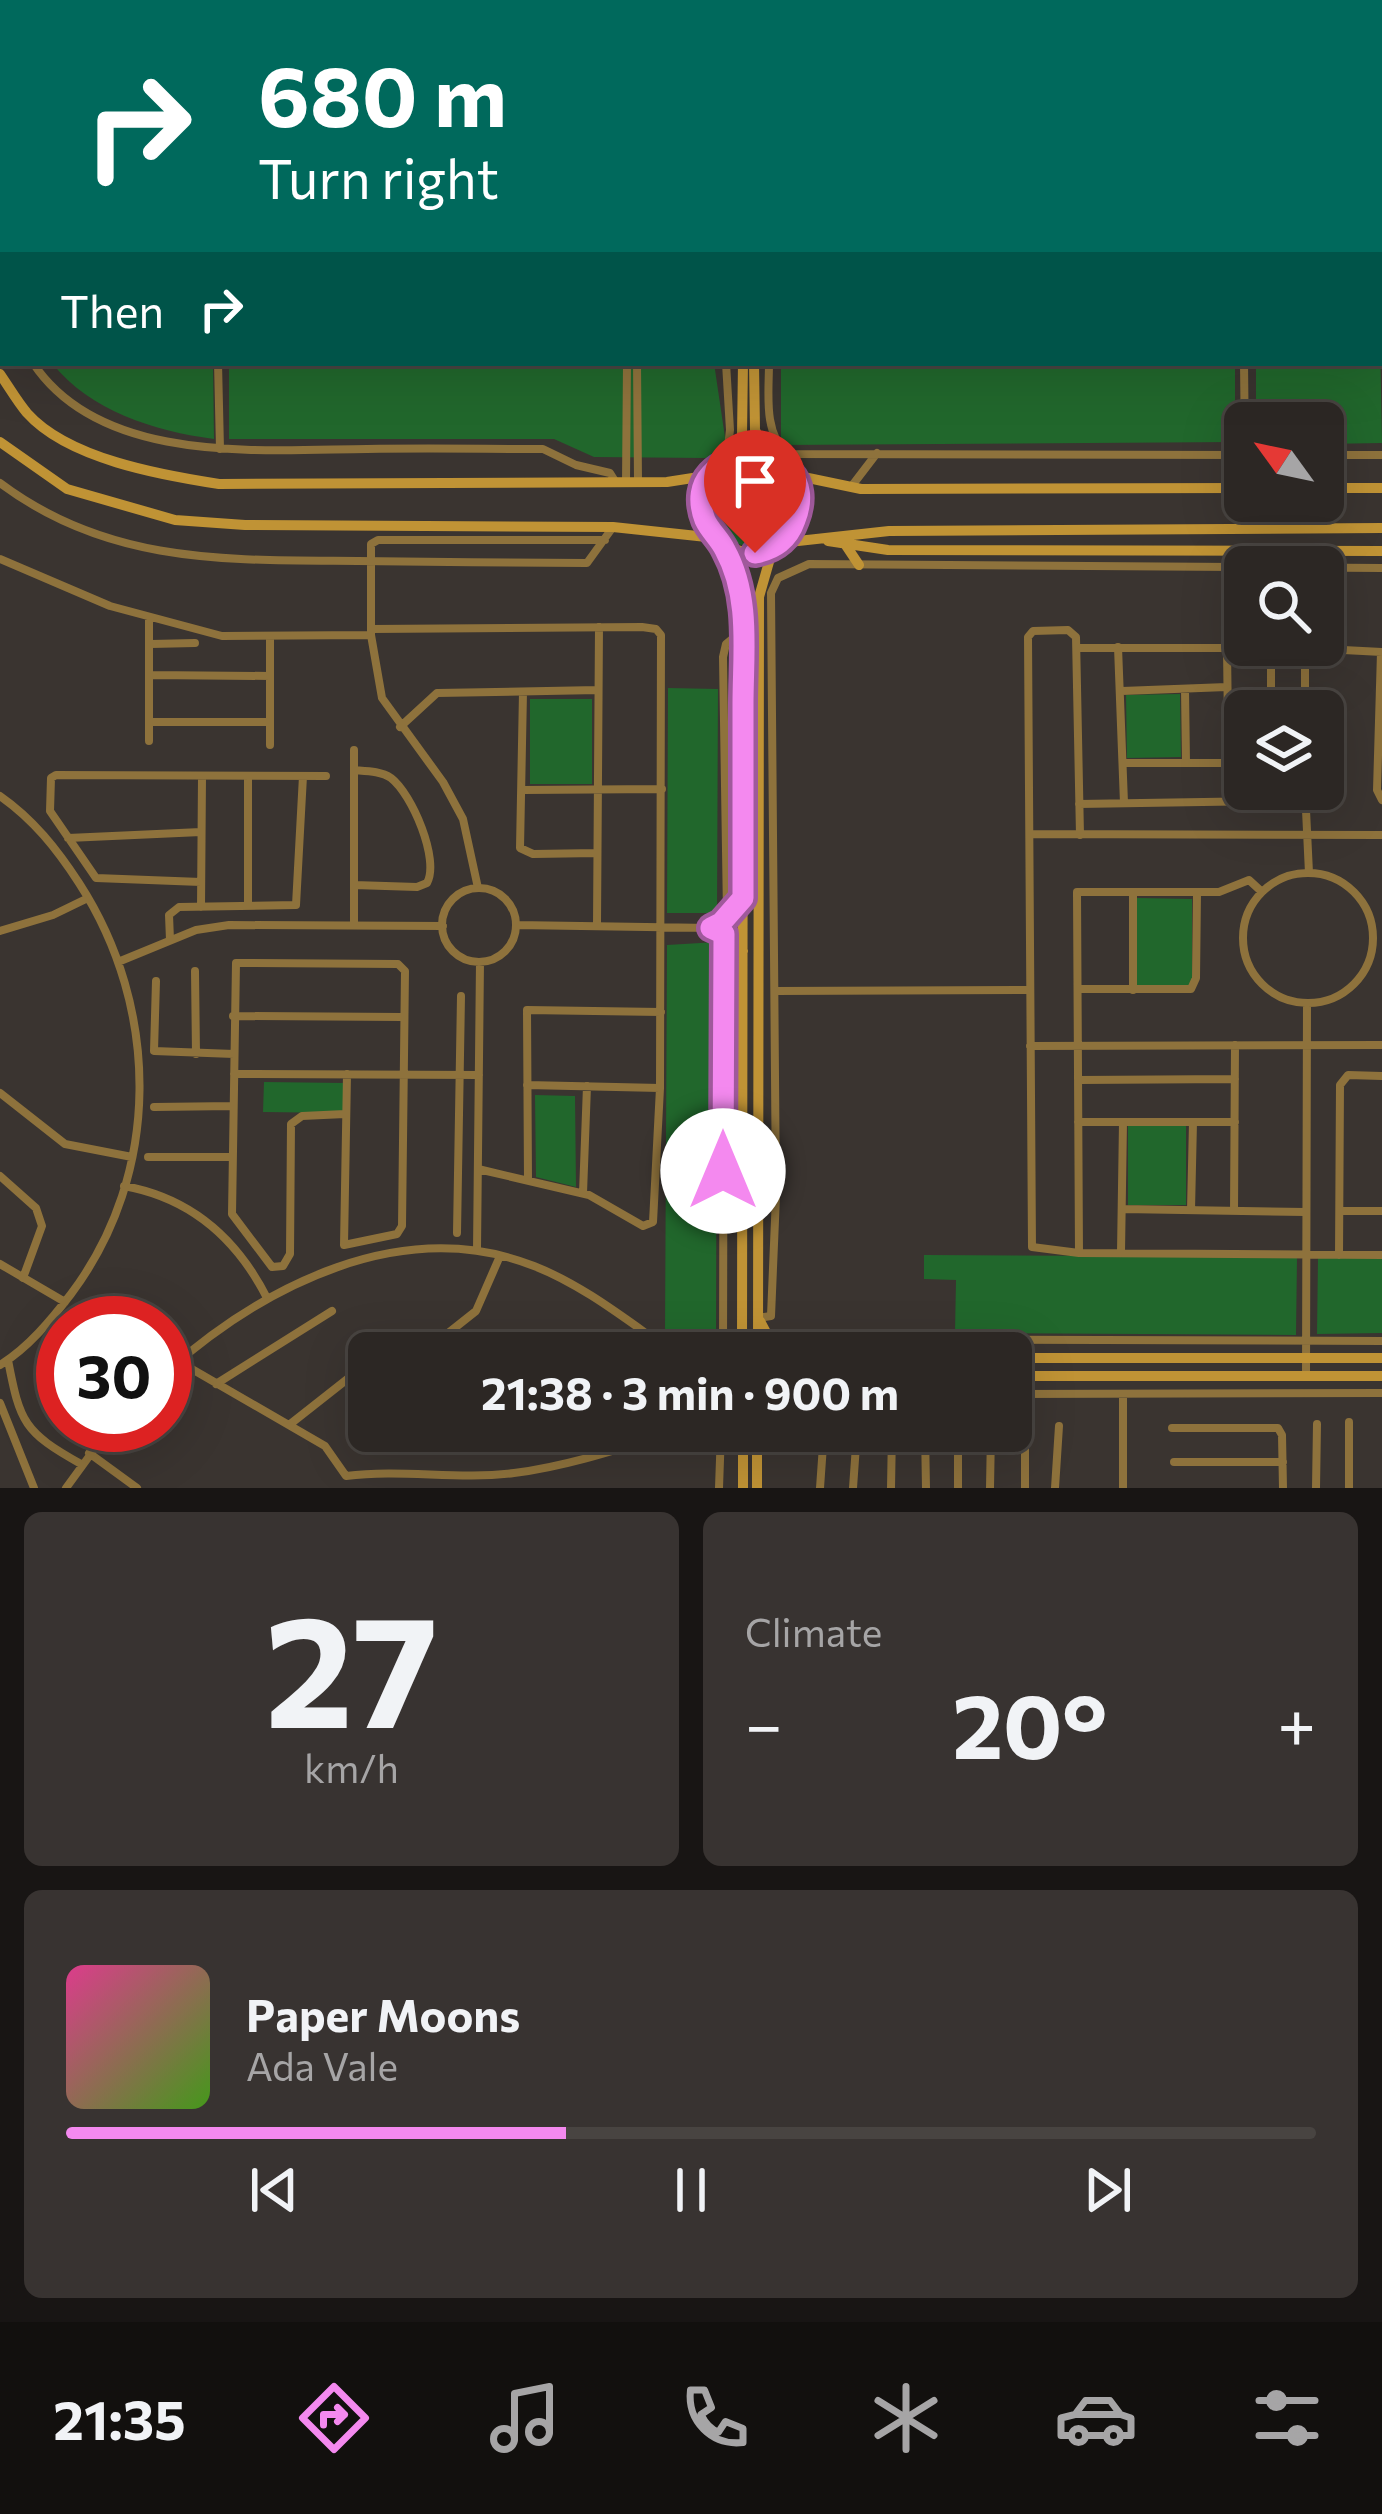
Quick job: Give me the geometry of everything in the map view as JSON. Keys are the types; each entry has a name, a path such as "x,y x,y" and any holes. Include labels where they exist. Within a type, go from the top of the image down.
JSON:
{"main road":[{"path":"729,461 742,434 743,366"},
{"path":"754,366 755,430 772,460 789,473 850,488 1224,488"},
{"path":"0,374 32,418 65,439 158,475 219,484 668,482 712,475"},
{"path":"0,442 67,490 176,520 245,525 613,526 719,541 746,553 804,538 889,531 1382,528"},
{"path":"742,1332 742,598 704,517 703,498 712,475 729,461 749,455 772,460"},
{"path":"758,1332 759,597 776,546 791,531 799,511 789,473"},
{"path":"1344,488 1382,488"},
{"path":"804,538 889,550 1382,551"},
{"path":"845,544 859,565"},
{"path":"743,898 721,926 743,951"},
{"path":"760,1172 776,1180"},
{"path":"759,1209 776,1196"},
{"path":"758,1318 767,1332"},
{"path":"1032,1358 1382,1358"},
{"path":"1032,1376 1382,1376"},
{"path":"742,1452 742,1488"},
{"path":"757,1488 758,1452"}],"street":[{"path":"35,366 67,401 109,423 176,444 220,449 543,448 626,482"},
{"path":"218,366 220,449"},
{"path":"626,482 627,366"},
{"path":"626,482 637,366"},
{"path":"726,366 729,461"},
{"path":"769,366 771,422 783,451 792,455 1224,453"},
{"path":"1244,366 1244,402"},
{"path":"850,488 877,453"},
{"path":"1344,455 1382,455"},
{"path":"0,483 66,524 139,549 216,560 587,563 613,526"},
{"path":"478,888 463,819 443,782 382,698 371,632 370,544 378,540 605,540"},
{"path":"0,559 110,607 222,636 599,627 650,628 661,635 660,1088 653,1222 644,1226 583,1194 478,1168"},
{"path":"758,1318 771,1316 776,1196 771,593 778,578 806,564 1224,567"},
{"path":"1344,568 1382,568"},
{"path":"148,741 149,618"},
{"path":"597,925 599,627"},
{"path":"723,1332 723,656 726,644 742,630"},
{"path":"1080,835 1076,637 1068,630 1033,631 1028,637 1031,1247 1121,1253 1382,1255"},
{"path":"270,636 270,745"},
{"path":"758,640 772,650"},
{"path":"151,644 195,643"},
{"path":"1118,647 1124,803"},
{"path":"1077,648 1224,649"},
{"path":"1344,649 1382,652 1377,790 1382,800"},
{"path":"1227,666 1227,690"},
{"path":"150,676 270,676"},
{"path":"1122,691 1227,686"},
{"path":"1185,689 1186,763"},
{"path":"400,727 434,694 598,690"},
{"path":"523,692 518,844 523,851 597,853"},
{"path":"149,722 270,722"},
{"path":"354,749 354,925"},
{"path":"1123,763 1224,763"},
{"path":"354,770 381,773 396,783 418,817 432,866 427,883 417,887 354,885"},
{"path":"201,882 104,881 90,873 50,811 49,786 56,775 326,776"},
{"path":"248,776 248,906"},
{"path":"170,940 172,910 296,905 302,776"},
{"path":"201,907 202,777"},
{"path":"523,790 662,789"},
{"path":"0,796 24,813 88,898 118,962 140,1046 142,1099 124,1186 104,1242 69,1296"},
{"path":"1079,804 1224,801"},
{"path":"1305,810 1309,873"},
{"path":"66,838 201,832"},
{"path":"1031,834 1382,836"},
{"path":"1309,873 1347,886 1361,900 1370,919 1370,959 1346,992 1307,1004 1271,992 1247,963 1244,925 1262,892 1284,878 1309,873"},
{"path":"1079,1252 1077,892 1220,892 1249,880 1262,892"},
{"path":"478,888 501,895 516,925 501,955 480,962 450,948 443,926 449,904 478,888"},
{"path":"1133,892 1133,990"},
{"path":"1078,989 1194,987 1197,893"},
{"path":"0,931 53,915 88,898"},
{"path":"118,962 196,929 229,925 443,926"},
{"path":"516,925 743,927"},
{"path":"477,1250 480,962"},
{"path":"344,1245 397,1234 402,1226 405,971 398,964 236,963 234,1220 272,1267 283,1266 290,1254 291,1124 302,1116 345,1114"},
{"path":"195,971 196,1054"},
{"path":"156,981 154,1051 234,1054"},
{"path":"776,991 1029,990"},
{"path":"457,1233 461,996"},
{"path":"1306,1375 1307,1004"},
{"path":"528,1179 527,1010 661,1012"},
{"path":"233,1016 402,1017"},
{"path":"1234,1210 1235,1045"},
{"path":"1030,1046 1382,1045"},
{"path":"234,1074 478,1075"},
{"path":"344,1263 347,1074"},
{"path":"1340,1255 1342,1081 1348,1075 1382,1076"},
{"path":"1078,1080 1235,1079"},
{"path":"527,1085 660,1088"},
{"path":"583,1194 587,1086"},
{"path":"0,1093 64,1144 132,1157"},
{"path":"154,1108 233,1106"},
{"path":"1078,1122 1235,1122"},
{"path":"1121,1253 1123,1122"},
{"path":"1191,1210 1193,1122"},
{"path":"148,1157 232,1157"},
{"path":"0,1176 40,1217 40,1239 26,1262 23,1278"},
{"path":"124,1186 161,1196 214,1226 242,1256 267,1298"},
{"path":"1123,1208 1305,1212"},
{"path":"1342,1211 1382,1211"},
{"path":"192,1351 267,1298 344,1263 394,1253 477,1250 500,1256 571,1282 644,1332"},
{"path":"451,1332 483,1302 500,1256"},
{"path":"0,1264 54,1296"},
{"path":"215,1384 332,1310"},
{"path":"36,1331 4,1363 17,1407 37,1437 81,1464"},
{"path":"1032,1340 1382,1341"},
{"path":"192,1370 325,1446 353,1488"},
{"path":"289,1425 348,1379"},
{"path":"1032,1394 1382,1393"},
{"path":"1123,1394 1123,1488"},
{"path":"0,1403 34,1488"},
{"path":"1349,1422 1349,1488"},
{"path":"1316,1488 1317,1424"},
{"path":"1055,1488 1059,1426"},
{"path":"1172,1428 1274,1426 1282,1435 1282,1488"},
{"path":"345,1476 390,1471 515,1473 607,1452"},
{"path":"718,1488 721,1452"},
{"path":"820,1488 823,1452"},
{"path":"853,1488 856,1452"},
{"path":"891,1488 892,1452"},
{"path":"925,1452 926,1488"},
{"path":"958,1452 958,1488"},
{"path":"990,1488 991,1452"},
{"path":"1025,1452 1025,1488"},
{"path":"66,1488 88,1453 137,1488"},
{"path":"1174,1462 1283,1462"}],"green space":[{"path":"55,366 213,366 214,439 125,416 67,380"},
{"path":"229,366 714,366 726,444 706,458 594,457 554,439 229,439"},
{"path":"781,366 1235,366 1235,402 1224,402 1224,442 781,445"},
{"path":"1256,366 1381,366 1382,443 1344,444 1344,402 1256,402"},
{"path":"751,462 781,474 793,504 781,534 751,546 721,534 709,504 721,474"},
{"path":"668,688 718,689 717,913 667,913"},
{"path":"1180,694 1181,757 1127,758 1126,695"},
{"path":"530,699 592,699 592,784 530,784"},
{"path":"1137,898 1192,899 1192,987 1137,987"},
{"path":"717,942 716,1332 665,1332 667,945"},
{"path":"264,1082 344,1083 344,1113 263,1112"},
{"path":"535,1095 575,1096 576,1187 536,1177"},
{"path":"1128,1126 1186,1126 1186,1205 1128,1205"},
{"path":"924,1255 1297,1257 1296,1335 955,1332 956,1280 924,1279"},
{"path":"1318,1258 1382,1258 1382,1333 1317,1334"}],"route":[{"path":"723,1171 724,934 711,928 743,898 742,598 723,544 704,517 703,498 712,475 731,460 749,455 772,460 789,473 799,497 791,531 773,548 755,553"}]}
